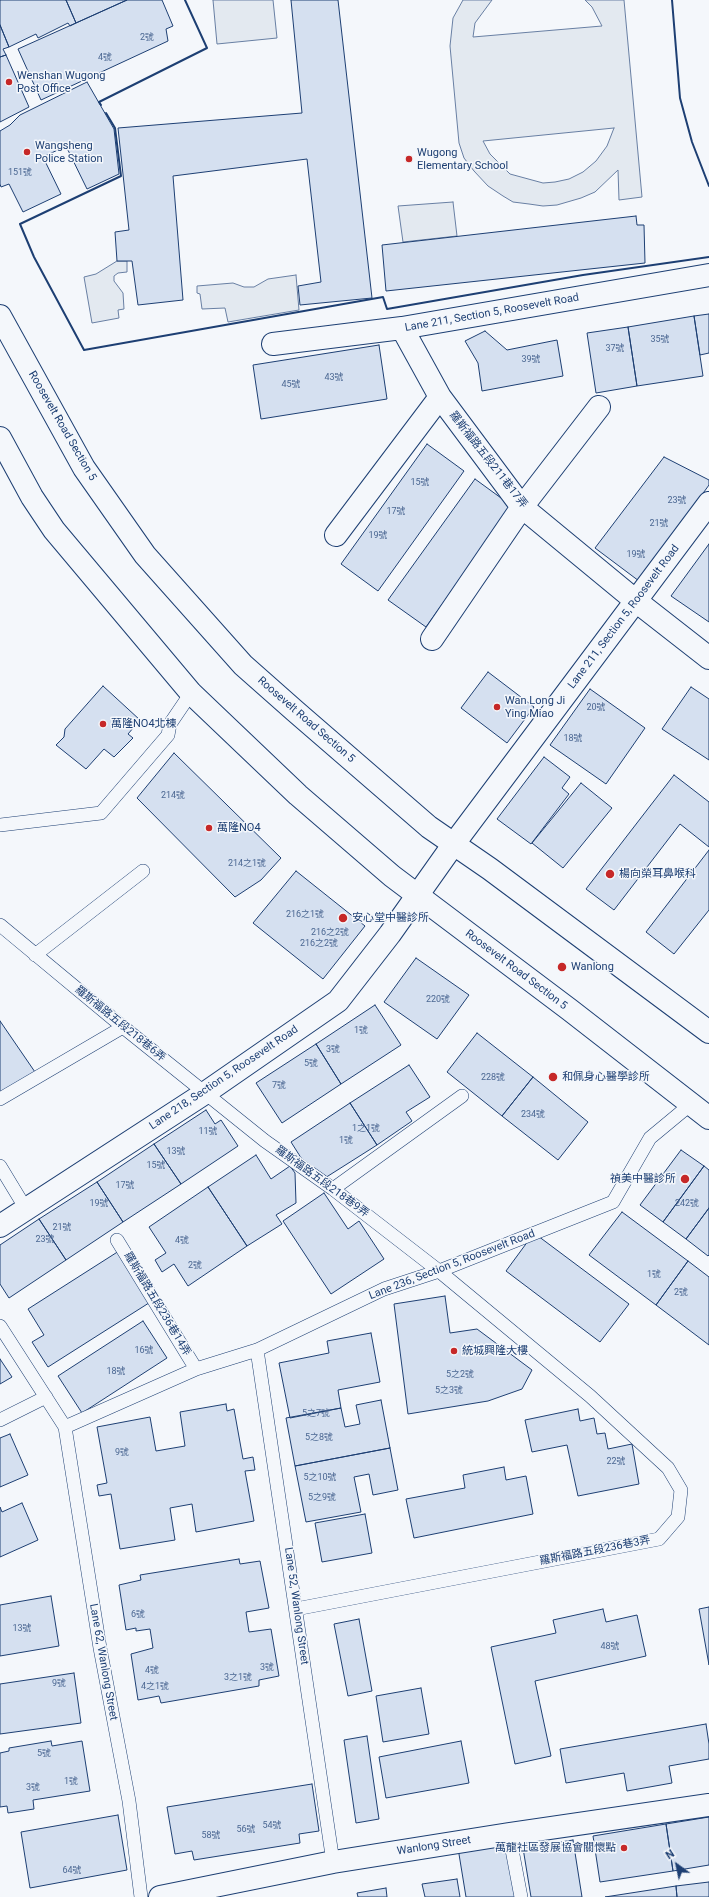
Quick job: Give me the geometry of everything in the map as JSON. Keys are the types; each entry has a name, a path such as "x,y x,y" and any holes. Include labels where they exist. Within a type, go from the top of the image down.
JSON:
{"street":[{"name":"Lane 211, Section 5, Roosevelt Road","path":"273,344 402,328 709,275"},
{"name":"Roosevelt Road Section 5","path":"0,316 84,468 146,555 243,664 423,822 453,845 490,869 709,1032"},
{"name":"羅斯福路五段211巷17弄","path":"402,328 440,397 522,507 636,601 709,658"},
{"path":"336,535 440,397"},
{"path":"432,639 522,507 599,407"},
{"name":"Roosevelt Road Section 5","path":"0,438 32,497 54,530 191,693 298,795 418,896 570,1010 709,1118"},
{"name":"Lane 211, Section 5, Roosevelt Road","path":"418,896 453,845 709,503"},
{"name":"Lane 218, Section 5, Roosevelt Road","path":"0,1226 204,1093 338,1001 418,896"},
{"name":"Wanlong Street","path":"160,1897 333,1862 509,1834 709,1805"}],"lane":[{"path":"0,825 101,813 168,735 170,724 191,693"},
{"path":"35,955 143,871"},
{"name":"羅斯福路五段218巷6弄","path":"2,930 35,955 204,1093"},
{"path":"0,1099 123,1027"},
{"name":"羅斯福路五段218巷9弄","path":"204,1093 265,1140 333,1189 439,1271"},
{"path":"333,1189 462,1096"},
{"name":"Lane 236, Section 5, Roosevelt Road","path":"65,1427 196,1369 257,1350 384,1289 439,1271 613,1202 650,1138 691,1104"},
{"path":"0,1166 26,1209"},
{"name":"羅斯福路五段236巷14弄","path":"117,1240 196,1369"},
{"name":"羅斯福路五段236巷3弄","path":"296,1609 659,1539 678,1517 681,1490 668,1468 590,1396 439,1271"},
{"path":"0,1326 65,1427"},
{"name":"Lane 52, Wanlong Street","path":"257,1350 333,1862"},
{"path":"0,1420 46,1396"},
{"name":"Lane 62, Wanlong Street","path":"65,1427 99,1640 129,1801 141,1897"},
{"path":"509,1834 521,1897"}],"shaded area":[{"path":"213,0 273,0 277,38 217,44"},
{"path":"463,0 492,0 475,23 473,37 602,26 592,7 585,0 624,0 642,197 619,200 618,170 595,192 557,205 543,206 513,202 488,186 464,158 459,143 450,46 453,18","holes":["614,128 607,146 596,161 583,172 569,179 543,183 510,174 490,154 483,141"]},
{"path":"453,202 457,236 403,242 398,206"},
{"path":"117,261 127,261 127,272 118,273 114,276 114,281 123,293 124,309 118,310 119,318 92,323 84,277 96,274"},
{"path":"296,275 299,310 228,322 225,308 202,309 200,294 197,293 197,286 233,283 244,287 254,287 268,279"}],"building":[{"path":"0,0 66,0 76,23 70,26 68,23 38,38 36,34 9,47 0,25"},
{"path":"66,0 127,0 76,23"},
{"path":"127,0 162,0 173,26 166,29 168,41 41,100 18,49"},
{"path":"291,0 338,0 372,298 300,305 298,286 321,282 307,159 173,176 183,300 138,305 132,261 117,261 115,232 129,230 118,128 302,113"},
{"path":"0,25 9,47 3,49 6,55 0,57"},
{"name":"Wenshan Wugong Post Office","path":"6,55 29,107 0,122 0,57"},
{"name":"Wangsheng Police Station","path":"87,82 114,129 119,174 87,189 66,146 43,157 61,194 23,212 9,184 1,187 0,184 0,131 10,125 20,115"},
{"path":"636,216 637,225 644,225 645,263 386,291 382,245"},
{"path":"709,314 709,353 700,355 694,316"},
{"path":"694,316 703,376 637,386 628,327"},
{"path":"628,327 637,386 596,393 587,333"},
{"path":"485,331 507,350 557,340 563,376 482,391 478,363 465,341"},
{"path":"379,345 387,399 261,419 253,365"},
{"path":"427,444 464,471 378,591 341,564"},
{"path":"664,457 709,480 709,485 639,581 595,548"},
{"path":"475,479 512,506 426,627 388,600"},
{"path":"709,544 709,622 671,596"},
{"name":"Wan Long Ji Ying Miao","path":"488,672 534,707 507,743 461,708"},
{"name":"萬隆NO4北棟","path":"103,686 140,720 128,734 133,738 114,757 104,749 86,769 56,745 64,737 65,729"},
{"path":"691,687 709,699 709,760 662,729"},
{"path":"590,689 645,728 606,784 550,745"},
{"name":"萬隆NO4","path":"174,753 281,858 261,880 235,897 137,798"},
{"path":"544,757 570,777 562,788 569,794 531,844 497,819"},
{"path":"674,775 709,802 709,847 680,824 614,910 586,889"},
{"path":"581,783 612,808 563,868 532,843"},
{"path":"709,850 709,910 674,954 646,932"},
{"path":"296,871 365,926 323,979 253,923"},
{"path":"416,958 469,995 437,1039 384,1002"},
{"path":"375,1005 401,1045 341,1084 316,1044"},
{"path":"0,1021 35,1072 0,1096"},
{"path":"477,1033 533,1077 502,1116 447,1072"},
{"path":"316,1044 341,1084 282,1123 256,1083"},
{"path":"409,1065 430,1097 406,1112 412,1121 377,1145 350,1103"},
{"path":"533,1077 588,1122 558,1160 502,1116"},
{"path":"350,1103 377,1145 317,1183 291,1142"},
{"path":"206,1110 215,1124 221,1120 238,1146 181,1184 154,1144"},
{"path":"154,1144 181,1184 123,1222 97,1182"},
{"path":"681,1150 704,1166 663,1222 640,1205"},
{"path":"256,1155 271,1179 290,1166 295,1173 296,1203 276,1215 282,1224 247,1246 208,1187"},
{"path":"704,1166 709,1170 709,1208 686,1239 663,1222"},
{"path":"97,1182 123,1222 66,1260 39,1219"},
{"path":"208,1187 247,1246 188,1286 174,1264 162,1272 155,1260 166,1253 149,1227"},
{"path":"324,1193 348,1229 359,1221 384,1259 331,1294 283,1221"},
{"path":"709,1208 709,1255 708,1256 686,1239"},
{"path":"622,1212 688,1261 656,1305 589,1255"},
{"path":"39,1219 66,1260 9,1298 0,1284 0,1245"},
{"path":"534,1233 629,1304 600,1342 506,1271"},
{"path":"119,1251 152,1301 48,1367 32,1342 44,1335 28,1309"},
{"path":"688,1261 709,1277 709,1345 656,1305"},
{"name":"統城興隆大樓","path":"445,1296 450,1333 477,1329 532,1370 522,1389 488,1401 408,1414 394,1304"},
{"path":"143,1321 167,1358 82,1413 58,1376"},
{"path":"371,1333 380,1382 338,1390 341,1408 290,1418 279,1363 329,1353 327,1341"},
{"path":"0,1359 12,1377 0,1384"},
{"path":"381,1400 390,1448 295,1466 286,1418 341,1408 345,1427 360,1424 356,1405"},
{"path":"226,1404 227,1411 234,1409 243,1459 253,1457 255,1470 245,1471 254,1521 196,1532 192,1504 170,1508 175,1540 120,1549 111,1494 99,1496 97,1485 107,1483 97,1427 150,1417 156,1451 185,1446 180,1412"},
{"path":"578,1409 580,1421 594,1418 597,1434 605,1433 608,1449 632,1444 639,1484 578,1496 567,1445 532,1452 525,1420"},
{"path":"10,1434 28,1475 0,1487 0,1438"},
{"path":"390,1448 398,1490 373,1495 369,1474 354,1477 361,1512 306,1522 295,1466"},
{"path":"504,1467 506,1480 526,1476 533,1514 414,1538 406,1499 465,1488 463,1475"},
{"path":"22,1503 38,1540 0,1557 0,1507 2,1512"},
{"path":"365,1514 372,1553 322,1562 315,1523"},
{"path":"239,1559 240,1564 260,1561 269,1608 246,1612 249,1632 271,1629 279,1676 259,1680 259,1686 161,1703 159,1696 138,1700 131,1654 153,1648 150,1629 136,1631 136,1628 126,1630 119,1585 141,1580 140,1575"},
{"path":"51,1596 59,1646 0,1656 0,1605"},
{"path":"709,1607 709,1665 699,1609"},
{"path":"603,1609 606,1622 637,1615 646,1656 535,1681 551,1756 515,1764 491,1647 556,1633 553,1620"},
{"path":"359,1619 372,1691 348,1696 334,1624"},
{"path":"74,1673 81,1723 0,1734 0,1684"},
{"path":"421,1688 429,1734 383,1742 376,1696"},
{"path":"706,1724 709,1744 709,1759 669,1766 672,1783 627,1791 624,1773 566,1783 560,1749"},
{"path":"367,1736 379,1819 356,1823 344,1740"},
{"path":"51,1741 52,1746 82,1741 90,1791 33,1800 34,1809 8,1813 7,1806 0,1807 0,1753 9,1751 9,1748"},
{"path":"461,1741 469,1783 386,1798 379,1757"},
{"path":"312,1784 319,1831 299,1834 300,1843 194,1860 192,1851 175,1854 167,1807"},
{"path":"118,1815 127,1870 30,1888 21,1832"},
{"path":"709,1817 709,1865 673,1871 666,1824"},
{"path":"666,1824 673,1871 600,1882 593,1836"},
{"path":"505,1840 515,1897 466,1897 458,1848"},
{"path":"573,1840 582,1897 531,1897 523,1848"},
{"path":"457,1879 460,1897 425,1897 422,1884"},
{"path":"709,1882 709,1897 677,1897 676,1886"},
{"path":"676,1886 677,1897 605,1897"},
{"path":"386,1888 387,1897 358,1897 357,1893"}],"wall":[{"path":"101,105 99,102 207,48 185,0"},
{"path":"672,0 680,98 692,142 709,186"},
{"path":"106,113 115,128 121,176 20,224 34,257 84,350 383,297 387,309 583,275 709,257"}],"place":[{"name":"Wenshan Wugong Post Office","path":"9,82"},
{"name":"Wangsheng Police Station","path":"27,152"},
{"name":"Wugong Elementary School","path":"409,159"},
{"name":"Wan Long Ji Ying Miao","path":"497,707"},
{"name":"萬隆NO4北棟","path":"103,724"},
{"name":"萬隆NO4","path":"209,828"},
{"name":"楊向榮耳鼻喉科","path":"610,874"},
{"name":"安心堂中醫診所","path":"343,918"},
{"name":"Wanlong","path":"562,967"},
{"name":"和佩身心醫學診所","path":"553,1077"},
{"name":"禎美中醫診所","path":"685,1179"},
{"name":"統城興隆大樓","path":"454,1351"},
{"name":"萬龍社區發展協會關懷點","path":"624,1848"}]}
